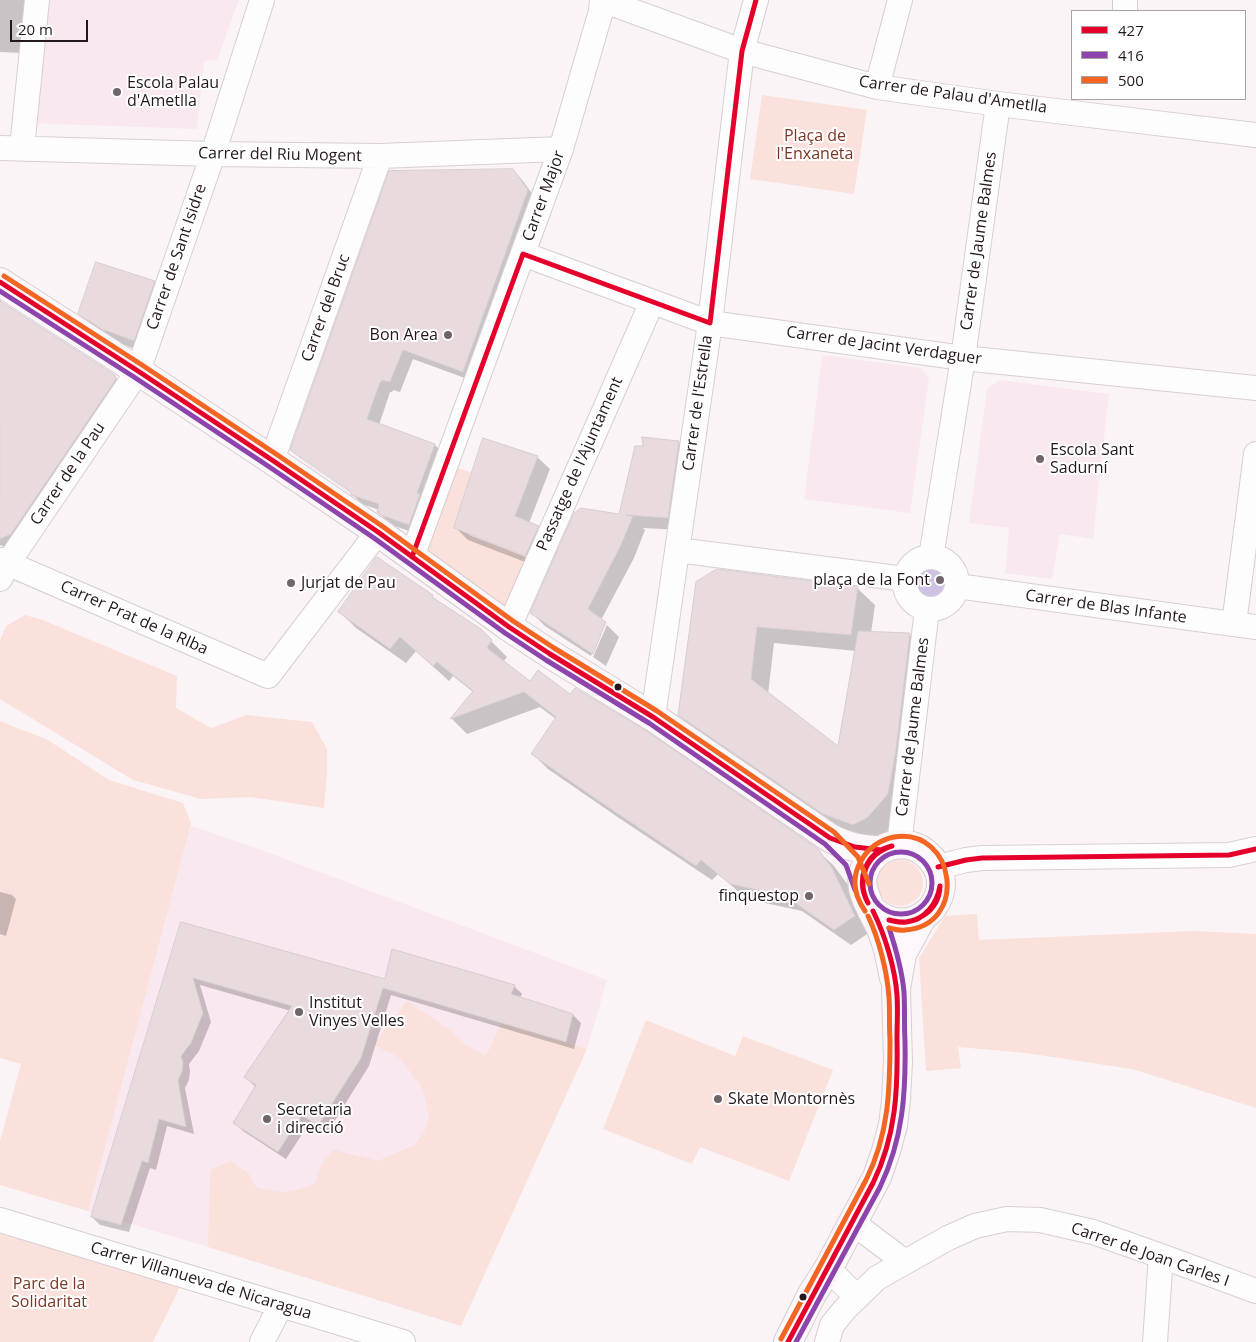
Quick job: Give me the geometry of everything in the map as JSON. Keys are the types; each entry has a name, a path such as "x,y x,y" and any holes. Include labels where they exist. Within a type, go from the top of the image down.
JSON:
{"street":[{"path":"11,148 37,0"},
{"name":"Carrer de Sant Isidre","path":"138,371 213,154 262,0"},
{"name":"Carrer de Palau d'Ametlla","path":"602,0 742,51 877,87 998,104 1124,108 1256,135"},
{"name":"Carrer Major","path":"412,557 561,149 601,10 602,0"},
{"name":"Carrer de l'Estrella","path":"653,716 710,323 742,51 756,0"},
{"path":"877,87 900,0"},
{"name":"Carrer de Jaume Balmes","path":"930,557 963,358 998,104"},
{"name":"Carrer del Riu Mogent","path":"11,148 213,154 380,156 561,149"},
{"name":"Carrer del Bruc","path":"272,460 380,156"},
{"name":"Carrer de Jacint Verdaguer","path":"523,254 710,323 963,358 1256,388"},
{"path":"0,282 272,460 378,532 508,627 653,716 830,838 842,844 864,850 890,847 915,846 925,852 938,867 940,888 938,899 930,911 913,921 895,923 886,920 879,916 867,898 863,875 865,868 869,862 890,847"},
{"name":"Passatge de l'Ajuntament","path":"508,627 652,302"},
{"name":"Carrer de la Pau","path":"3,568 138,371"},
{"path":"1245,626 1256,454"},
{"name":"Carrer Prat de la RIba","path":"3,568 268,676 378,532"},
{"path":"677,550 905,579"},
{"path":"930,557 942,559 951,566 957,577 956,592 950,602 938,609 919,607 909,599 904,587 908,570 916,561 930,557"},
{"name":"Carrer de Blas Infante","path":"957,586 1245,626"},
{"name":"Carrer de Jaume Balmes","path":"890,847 927,609"},
{"path":"788,1342 876,1177 893,1125 896,1100 898,1062 896,994 884,937 852,861 830,838"},
{"path":"938,867 982,858 1229,855 1256,849"},
{"path":"896,994 902,954 922,917"},
{"name":"Carrer de Joan Carles I","path":"827,1342 832,1324 844,1308 878,1278 948,1238 975,1226 1007,1219 1040,1220 1093,1232 1256,1291"},
{"name":"Carrer Villanueva de Nicaragua","path":"0,1220 403,1342"},
{"path":"853,1223 905,1262"},
{"path":"1155,1342 1161,1256"},
{"path":"828,1268 857,1298"},
{"path":"262,1342 280,1305"}],"shaded area":[{"name":"Escola Palau d'Ametlla","path":"49,0 239,0 217,60 204,61 197,129 27,123"},
{"path":"822,355 922,368 929,379 910,513 804,499"},
{"name":"Escola Sant Sadurní","path":"1000,380 1109,394 1093,539 1060,534 1052,579 1005,573 1009,528 969,523 987,389"},
{"path":"928,563 935,564 941,569 946,575 946,589 941,595 935,600 928,601 921,600 915,595 910,589 909,582 910,575 915,569 921,564"},
{"name":"Institut Vinyes Velles","path":"0,760 256,848 607,980 587,1049 574,1045 499,1210 461,1326 208,1247 0,1185 0,1141 21,1064 0,1058"}],"green space":[{"name":"Plaça de l'Enxaneta","path":"762,95 867,110 854,194 750,179"},
{"path":"453,466 472,473 455,528 531,558 505,615 421,553"},
{"path":"25,615 43,620 177,676 176,708 211,728 246,715 312,722 327,749 324,808 251,797 201,799 133,780 0,699 0,640 6,626"},
{"path":"0,721 48,740 109,780 183,803 191,823 88,1211 0,1185 0,1141 21,1064 0,1058"},
{"path":"905,860 917,866 922,874 922,892 917,900 909,905 895,906 883,900 878,892 877,878 883,866 891,861"},
{"path":"977,914 979,940 1194,931 1256,934 1256,1108 1132,1069 1026,1053 958,1047 961,1068 926,1071 919,958 945,916"},
{"path":"407,1001 449,1029 466,1045 486,1056 502,1022 587,1049 461,1326 208,1247 210,1170 230,1161 248,1173 256,1187 280,1192 292,1191 315,1183 321,1165 334,1150 378,1161 414,1145 424,1133 429,1115 423,1089 400,1058 374,1045"},
{"name":"Skate Montornès","path":"646,1020 735,1056 743,1036 833,1070 789,1181 700,1147 692,1164 603,1129"},
{"name":"Parc de la Solidaritat","path":"0,1227 182,1283 153,1342 0,1342"}],"building":[{"path":"513,169 528,190 463,372 403,350 390,382 382,380 380,382 367,419 435,444 417,493 420,494 409,525 381,515 377,512 379,504 351,495 351,492 290,450 389,171"},
{"path":"96,262 155,281 134,341 105,331 78,314"},
{"path":"0,301 115,375 116,379 11,534 0,539"},
{"path":"642,437 679,441 668,518 626,515 633,516 621,545 588,609 606,622 593,654 530,613 574,513 581,508 619,514 635,446 643,446"},
{"path":"483,438 538,456 515,516 539,526 525,556 454,528"},
{"path":"377,557 433,595 432,597 481,629 492,640 487,648 530,681 538,670 570,694 575,688 645,730 818,849 832,868 855,916 834,930 785,896 730,884 701,860 696,866 602,803 531,754 556,717 524,692 450,719 473,691 437,662 433,666 400,637 390,649 338,612"},
{"path":"717,569 858,587 851,635 757,627 751,679 838,746 858,631 910,633 896,750 888,794 867,818 853,825 823,814 678,715 696,582"},
{"path":"181,922 385,979 392,949 515,985 511,994 573,1014 566,1042 383,988 361,1058 318,1126 302,1115 278,1152 233,1123 256,1085 244,1077 292,1006 193,978 203,1013 191,1043 181,1056 183,1062 182,1072 178,1080 186,1127 159,1119 148,1163 142,1161 121,1225 91,1217"}],"transit line":[{"name":"427","path":"412,557 523,254 710,323 742,51 756,0"},
{"name":"500","path":"4,276 276,454 382,526 513,621 657,711 834,832 858,857 869,884"},
{"name":"427","path":"0,282 272,460 378,532 509,627 653,717 830,838 855,847 881,850"},
{"name":"416","path":"0,291 268,466 374,538 505,633 649,723 825,844 846,865 855,890"},
{"name":"500","path":"865,911 856,893 855,880 858,867 871,848 879,842 894,837 915,838 931,847 942,861 947,878 946,896 939,912 925,924 903,930 889,928"},
{"name":"427","path":"868,903 863,885 865,868 875,854 892,846"},
{"name":"427","path":"868,903 863,885 866,869 876,855 892,846"},
{"name":"427","path":"938,867 982,858 1229,855 1256,849"},
{"name":"416","path":"901,852 913,854 923,861 930,871 932,883 930,895 923,905 913,912 901,914 889,912 879,905 872,895 870,883 872,871 879,861 889,854 901,852"},
{"name":"427","path":"889,920 906,922 919,918 933,905 940,886"},
{"name":"427","path":"889,920 907,921 923,916 935,904 939,896 940,886"},
{"name":"427","path":"788,1342 873,1183 887,1148 891,1130 897,1076 897,995 889,952 873,911"},
{"name":"500","path":"781,1339 866,1180 874,1163 884,1128 889,1076 889,997 882,955 868,916"},
{"name":"416","path":"796,1342 880,1187 894,1151 904,1097 904,998 900,968 889,928"}],"place":[{"name":"Escola Palau d'Ametlla","path":"117,92"},
{"name":"Bon Area","path":"448,335"},
{"name":"Escola Sant Sadurní","path":"1040,459"},
{"name":"plaça de la Font","path":"940,580"},
{"name":"Jurjat de Pau","path":"291,583"},
{"name":"finquestop","path":"809,896"},
{"name":"Institut Vinyes Velles","path":"299,1012"},
{"name":"Skate Montornès","path":"718,1099"},
{"name":"Secretaria i direcció","path":"267,1119"}]}
